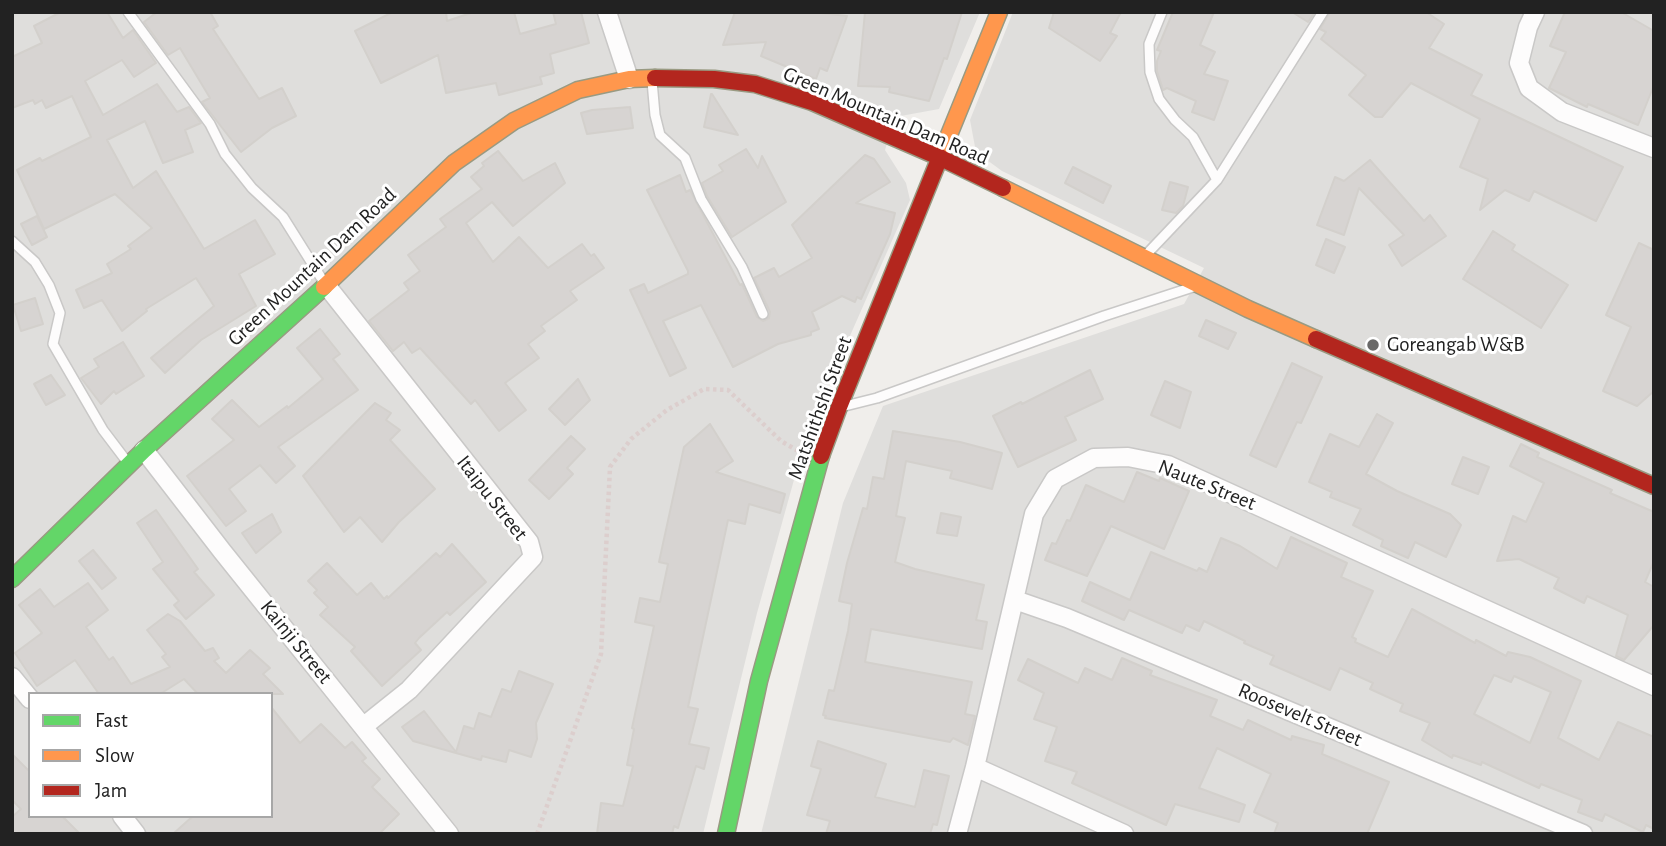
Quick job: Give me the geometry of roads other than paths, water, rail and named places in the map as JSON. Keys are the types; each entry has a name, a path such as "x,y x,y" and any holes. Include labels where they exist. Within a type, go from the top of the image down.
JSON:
{"street":[{"path":"607,12 629,79"},
{"name":"Matshithshi Street","path":"726,834 759,681 819,463 839,407 999,12"},
{"path":"1535,12 1528,27 1519,63 1529,88 1562,111 1654,148"},
{"name":"Green Mountain Dam Road","path":"12,579 144,450 326,285 454,163 514,121 578,90 629,79 715,79 755,84 812,102 941,158 1198,285 1654,486"},
{"name":"Itaipu Street","path":"326,285 529,542 533,557 409,690 364,726"},
{"name":"Kainji Street","path":"144,450 449,834"},
{"name":"Naute Street","path":"957,834 1034,514 1055,479 1094,458 1128,457 1168,465 1654,686"},
{"name":"Roosevelt Street","path":"1015,600 1068,618 1583,834"},
{"path":"12,677 28,697"},
{"path":"975,767 1124,834"},
{"path":"124,818 136,834"}],"lane":[{"path":"128,12 210,124 225,155 252,188 284,217 326,285"},
{"path":"1162,12 1149,44 1150,72 1159,99 1175,120 1193,136 1217,180"},
{"path":"1143,258 1217,180 1323,12"},
{"path":"652,78 655,115 660,135 685,158 701,199 742,267 763,314"},
{"path":"12,242 35,262 49,285 60,313 53,344 103,430 129,465"},
{"path":"839,407 877,398 1198,285"}],"place":[{"name":"Goreangab W&B","path":"1373,345"}]}
